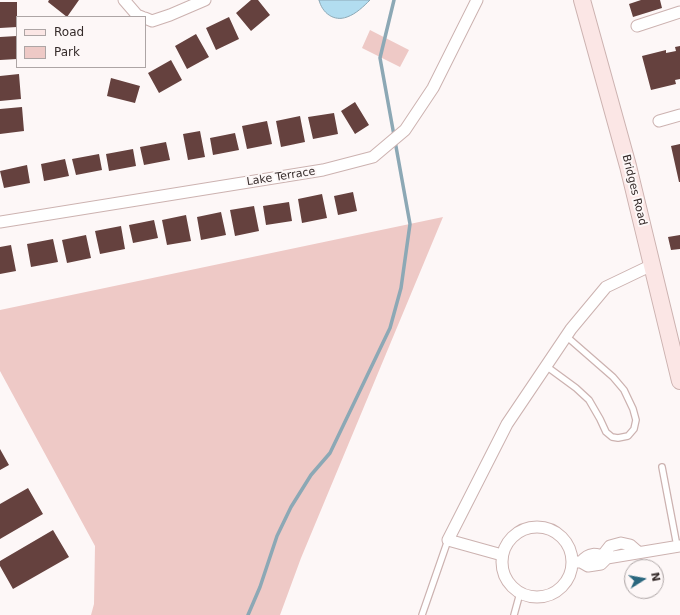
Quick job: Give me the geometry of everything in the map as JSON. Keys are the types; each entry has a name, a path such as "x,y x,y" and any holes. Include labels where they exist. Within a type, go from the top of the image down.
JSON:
{"street":[{"path":"124,0 140,16"},
{"path":"146,19 152,21 205,0"},
{"name":"Lake Terrace","path":"0,222 323,170 373,157 405,130 433,88 477,0"},
{"name":"Bridges Road","path":"582,0 628,166 680,382"},
{"path":"637,26 680,12"},
{"path":"659,121 680,114"},
{"path":"502,555 448,540 507,424 571,329 606,287 652,265"},
{"path":"576,562 564,585 554,593 543,597 531,597 520,593 511,586 504,576 501,564 502,555 508,542 516,534 526,529 536,527 547,529 557,534 565,542 576,562 588,566 601,564 605,556 679,546"}],"lane":[{"path":"546,366 576,388 589,400 606,432 612,437 618,438 628,436 634,429 636,420 633,409 624,390 613,376 566,336"},
{"path":"662,467 679,546"},
{"path":"422,615 448,540"},
{"path":"514,615 520,593"}],"green space":[{"path":"370,30 409,50 400,67 362,48"},
{"path":"443,217 301,558 280,615 91,615 94,604 95,546 0,371 0,310"}],"water":[{"path":"319,0 370,0 354,14 347,17 338,18 329,15 323,9"}],"building":[{"path":"49,0 79,0 68,16 48,2"},
{"path":"251,0 258,0 270,15 251,31 236,13"},
{"path":"641,0 660,0 662,8 633,17 629,4"},
{"path":"0,2 17,2 16,27 0,28"},
{"path":"229,17 239,39 216,50 206,28"},
{"path":"196,34 209,57 187,69 175,46"},
{"path":"16,36 16,59 0,60 0,37"},
{"path":"680,46 680,79 675,80 676,84 651,90 642,56 666,50 666,53 676,51 675,47"},
{"path":"171,60 182,80 159,93 148,73"},
{"path":"19,74 21,99 0,101 0,76"},
{"path":"111,78 140,86 135,103 107,96"},
{"path":"355,102 369,125 355,134 341,111"},
{"path":"22,107 24,131 0,134 0,109"},
{"path":"334,113 338,134 313,139 308,117"},
{"path":"300,116 305,142 281,147 276,121"},
{"path":"267,121 272,144 247,149 242,126"},
{"path":"200,131 205,157 188,160 183,134"},
{"path":"235,133 239,150 213,155 210,138"},
{"path":"166,142 170,160 144,165 140,147"},
{"path":"680,144 680,182 679,182 671,146"},
{"path":"133,149 136,166 109,171 106,154"},
{"path":"99,154 102,170 76,175 72,159"},
{"path":"65,159 69,176 44,181 41,164"},
{"path":"27,165 30,183 4,188 0,171"},
{"path":"353,192 357,211 338,215 334,196"},
{"path":"322,194 327,218 302,223 298,199"},
{"path":"289,202 292,221 266,225 263,206"},
{"path":"254,206 259,231 235,236 230,210"},
{"path":"221,212 226,235 201,240 197,217"},
{"path":"186,215 191,241 167,245 162,220"},
{"path":"154,220 158,238 133,243 129,225"},
{"path":"121,226 125,249 100,254 95,231"},
{"path":"86,235 91,258 67,263 62,240"},
{"path":"680,235 680,249 671,250 668,237"},
{"path":"53,239 58,262 31,267 27,244"},
{"path":"11,245 16,271 0,274 0,247"},
{"path":"0,449 9,465 0,470"},
{"path":"28,488 43,514 0,539 0,504"},
{"path":"53,530 69,557 13,589 0,566 0,561"}],"waterway":[{"path":"248,615 260,587 277,536 291,507 311,475 330,453 390,328 401,288 410,224 380,58 394,0"}]}
